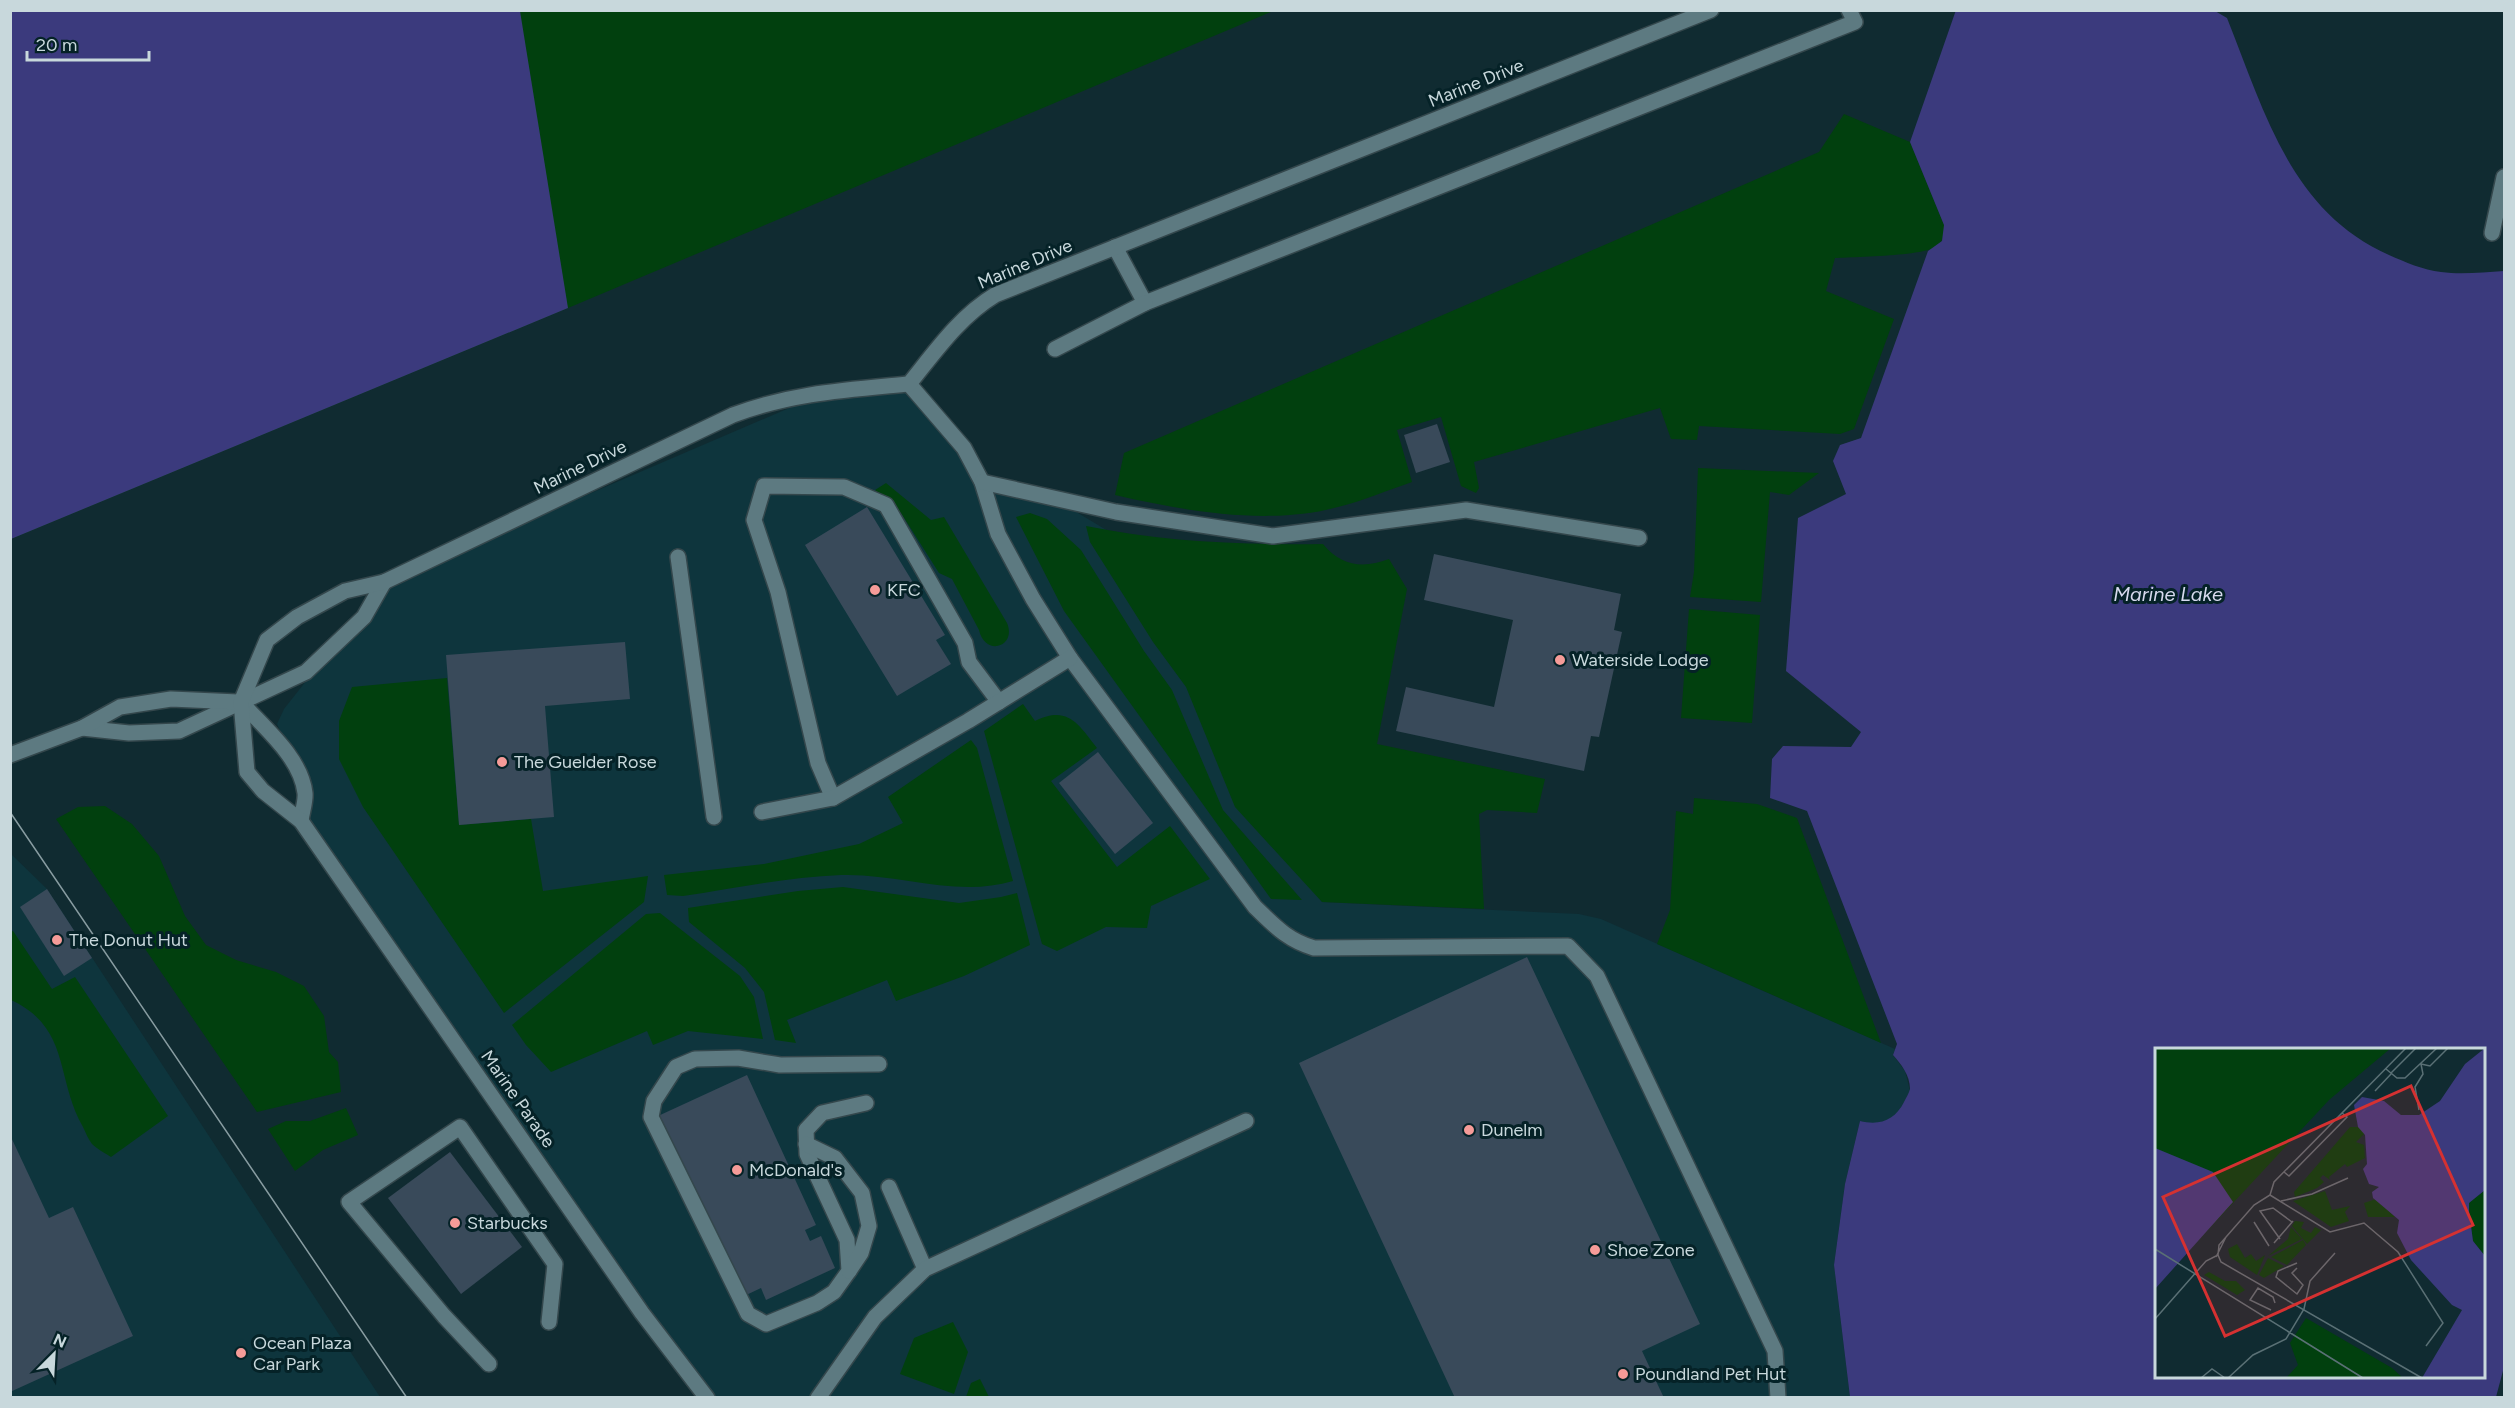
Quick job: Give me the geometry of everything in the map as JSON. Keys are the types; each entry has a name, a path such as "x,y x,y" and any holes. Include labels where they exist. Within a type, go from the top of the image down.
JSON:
{"street":[{"name":"Marine Drive","path":"241,702 267,640 297,617 345,591 384,582 743,411 797,395 909,384 961,320 976,306 995,295 1711,10"},
{"path":"1054,349 1145,303 1855,22 1849,10"},
{"path":"2492,233 2505,177"},
{"path":"1115,247 1145,303"},
{"path":"909,384 964,447 982,482 998,534 1033,599 1070,658 1256,907 1296,942 1314,948 1568,946 1596,976 1775,1351 1778,1398"},
{"path":"982,482 1116,512 1273,536 1466,510 1639,538"},
{"path":"832,798 818,763 778,592 754,520 764,486 844,487 886,505 964,643 969,662 999,702"},
{"path":"678,557 714,817"},
{"path":"82,728 129,733 179,731 306,672 364,617 384,582"},
{"path":"762,812 832,798 999,702 1070,658"},
{"path":"10,755 82,728 120,707 171,699 241,702 287,754 298,770 305,793 301,821"},
{"name":"Marine Parade","path":"241,702 247,772 263,791 301,821 642,1313 707,1398"},
{"path":"806,1144 835,1158 862,1192 869,1226 861,1253 834,1292 816,1303 766,1324 748,1314 651,1117 654,1101 676,1067 695,1059 738,1058 780,1065 879,1064"},
{"path":"849,1271 848,1239 807,1154 806,1130 822,1113 866,1103"},
{"path":"818,1398 876,1317 925,1269 1246,1121"},
{"path":"489,1364 444,1316 349,1202 460,1127 555,1264 549,1322"},
{"path":"890,1187 925,1269"}],"shaded area":[{"path":"909,384 982,482 1053,498 1108,531 1322,902 1579,914 1601,919 1895,1049 1893,1055 1905,1071 1910,1091 1900,1110 1893,1117 1871,1124 1860,1121 1845,1184 1834,1265 1850,1397 711,1397 467,1060 301,821 298,770 277,724 284,709 384,582 824,393"},
{"path":"10,853 47,889 380,1397 11,1397"}],"green space":[{"path":"11,11 1273,11 568,308 11,539"},
{"path":"1844,114 1910,142 1944,225 1941,242 1930,249 1889,255 1835,258 1826,291 1894,319 1854,429 1840,434 1699,426 1697,440 1671,439 1660,408 1474,462 1479,488 1476,493 1461,486 1441,417 1397,430 1412,482 1338,507 1311,513 1255,516 1198,511 1115,495 1124,453 1819,152"},
{"path":"1698,468 1819,473 1789,495 1770,492 1761,602 1690,597 1694,572"},
{"path":"886,483 931,520 944,517 1007,623 1008,638 1004,643 993,646 987,644 982,638 952,579 939,573 901,513 875,490"},
{"path":"1030,513 1047,519 1081,550 1144,651 1172,690 1223,810 1302,900 1271,899 1064,611 1016,517"},
{"path":"1086,526 1174,539 1263,544 1323,544 1337,557 1353,564 1370,564 1389,559 1407,589 1377,744 1545,779 1537,813 1487,810 1479,814 1484,909 1322,902 1235,807 1186,687 1153,642 1090,542"},
{"path":"1689,609 1760,615 1752,723 1681,718"},
{"path":"447,678 459,825 531,819 543,891 648,876 644,902 504,1013 363,807 339,759 339,721 352,687"},
{"path":"1023,704 1035,721 1056,715 1071,720 1084,731 1097,748 1051,781 1117,867 1170,826 1210,879 1151,906 1147,928 1106,927 1057,951 1042,944 984,731"},
{"path":"971,740 977,748 1013,881 992,886 971,887 863,875 841,875 781,880 683,896 667,895 664,875 764,864 859,844 903,823 888,797"},
{"path":"1694,798 1757,804 1797,818 1881,1043 1657,944 1670,910 1676,811 1693,814"},
{"path":"105,806 132,824 159,856 185,916 206,945 236,960 276,972 304,986 324,1016 329,1052 338,1062 341,1092 257,1112 56,819 78,807"},
{"path":"843,887 959,903 1017,893 1030,945 964,976 896,1001 887,980 787,1020 796,1043 775,1040 764,992 745,968 689,922 688,908 798,891"},
{"path":"660,913 740,976 754,997 763,1039 688,1031 653,1045 647,1031 551,1072 526,1045 512,1025 646,914"},
{"path":"13,931 52,989 75,977 168,1116 111,1157 94,1146 88,1138 74,1109 53,1040 44,1025 30,1011 11,1000 10,932"},
{"path":"346,1108 358,1135 323,1150 295,1171 268,1129 286,1121 310,1121"},
{"path":"953,1322 968,1352 954,1394 900,1374 914,1338"},
{"path":"980,1379 989,1397 966,1397 971,1383"}],"water":[{"path":"11,10 520,11 568,308 11,539"},
{"name":"Marine Lake","path":"1956,10 2215,11 2227,18 2268,122 2285,154 2304,185 2327,212 2355,236 2389,255 2421,268 2457,273 2504,271 2504,1367 2496,1397 1850,1397 1834,1265 1845,1184 1860,1121 1874,1123 1891,1117 1904,1102 1910,1091 1910,1084 1904,1070 1893,1055 1897,1044 1807,811 1770,798 1772,759 1783,746 1851,747 1861,732 1786,671 1798,518 1846,494 1833,461 1840,445 1861,438 1928,251 1942,241 1944,225 1910,142"}],"building":[{"path":"1437,424 1450,462 1416,473 1404,435"},
{"name":"KFC","path":"867,507 945,635 936,640 951,664 897,696 805,545"},
{"name":"Waterside Lodge","path":"1434,554 1621,594 1614,630 1622,632 1599,737 1591,736 1584,771 1396,731 1406,687 1494,707 1513,620 1424,600"},
{"name":"The Guelder Rose","path":"625,642 630,699 545,706 554,817 459,825 446,655"},
{"path":"1098,752 1153,823 1115,854 1059,783"},
{"path":"47,889 92,958 64,976 20,907"},
{"name":"Dunelm","path":"1527,957 1700,1324 1642,1351 1664,1398 1455,1398 1299,1063"},
{"name":"McDonald's","path":"747,1075 816,1225 805,1230 810,1241 821,1236 835,1268 766,1300 761,1288 742,1297 658,1116"},
{"path":"10,1135 49,1218 73,1207 133,1336 10,1392"},
{"name":"Starbucks","path":"450,1152 522,1247 461,1294 388,1198"}],"tram line":[{"path":"10,812 407,1398"}],"place":[{"name":"KFC","path":"875,590"},
{"name":"Waterside Lodge","path":"1560,660"},
{"name":"The Guelder Rose","path":"502,762"},
{"name":"The Donut Hut","path":"57,940"},
{"name":"Dunelm","path":"1469,1130"},
{"name":"McDonald's","path":"737,1170"},
{"name":"Starbucks","path":"455,1223"},
{"name":"Shoe Zone","path":"1595,1250"},
{"name":"Ocean Plaza Car Park","path":"241,1353"},
{"name":"Poundland Pet Hut","path":"1623,1374"}]}
